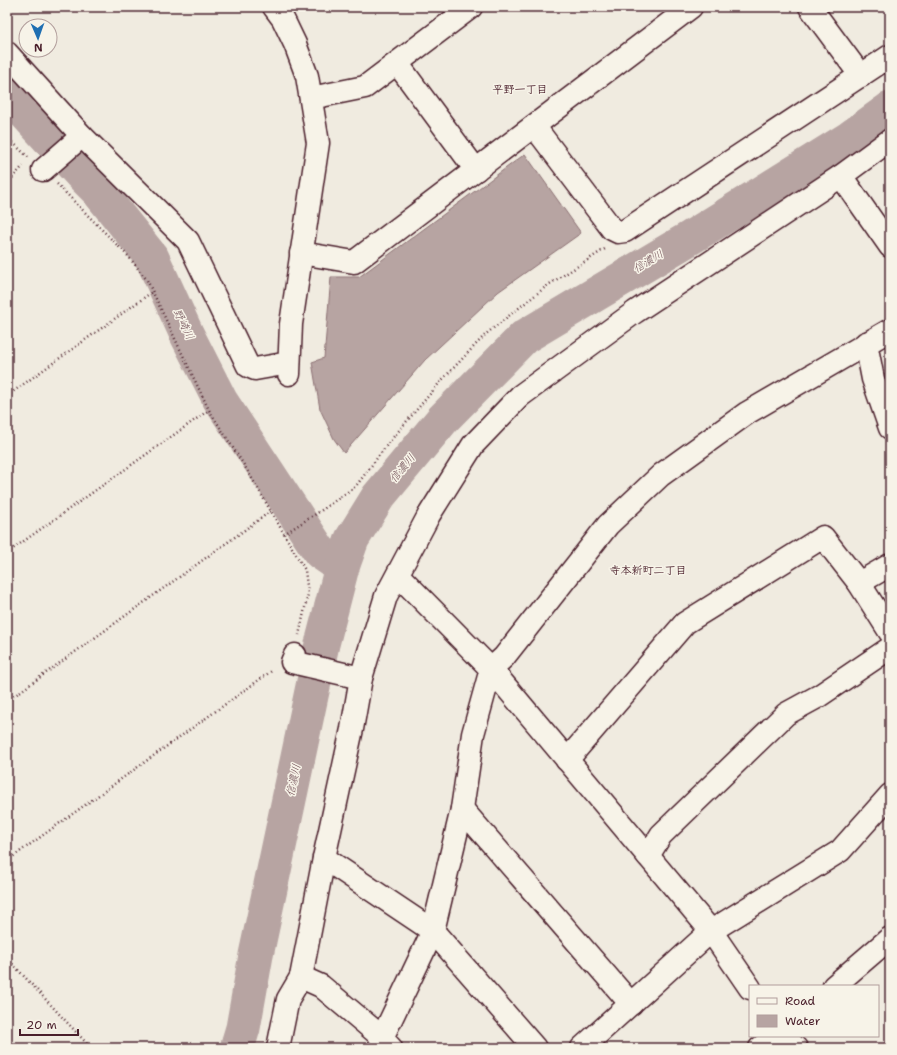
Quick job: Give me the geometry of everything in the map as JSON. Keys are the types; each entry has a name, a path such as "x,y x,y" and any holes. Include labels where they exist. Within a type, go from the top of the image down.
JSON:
{"street":[{"path":"7,53 82,136 188,241 248,366 254,369 289,369 291,324 318,144 307,76 283,18 274,7"},
{"path":"311,98 365,87 470,7"},
{"path":"301,253 354,262 691,7"},
{"path":"810,7 861,76"},
{"path":"534,126 612,229 618,232 626,231 890,56"},
{"path":"397,63 476,170"},
{"path":"44,170 82,136"},
{"path":"278,1048 288,999 301,977 324,858 352,729 361,678 386,596 429,515 473,445 520,396 635,312 841,176 890,140"},
{"path":"841,176 890,246"},
{"path":"301,977 321,986 386,1043 433,931 462,809 473,734 491,668 504,657 608,525 661,475 747,413 890,330"},
{"path":"866,343 873,379 890,428"},
{"path":"567,760 685,623 823,537 859,583 890,632"},
{"path":"859,583 890,565"},
{"path":"398,575 491,668 711,931 749,987"},
{"path":"648,856 661,835 786,714 819,696 890,648"},
{"path":"296,660 361,678"},
{"path":"582,1048 711,931 840,851 890,795"},
{"path":"462,809 631,1004"},
{"path":"324,858 433,931 535,1048"},
{"path":"835,985 890,938"},
{"path":"760,1048 774,1037"},
{"path":"785,1037 796,1048"}],"path":[{"path":"7,137 29,158 7,184"},
{"path":"7,861 258,680 280,665 296,660 308,594 305,570 271,511 209,410 146,280 128,256 44,170"},
{"path":"284,534 356,486 390,441 442,380 486,334 548,285 610,245 616,239 618,232"},
{"path":"7,396 152,292"},
{"path":"7,553 209,410"},
{"path":"7,701 271,511"},
{"path":"7,958 91,1048"}],"water":[{"path":"525,154 581,233 498,292 425,360 344,453 334,439 320,409 312,362 324,358 331,277 359,277"}],"waterway":[{"name":"野崎川","path":"7,93 99,192 152,258 187,335 220,400 320,552 342,567"},
{"name":"信濃川","path":"237,1048 243,1028 256,955 322,644 342,567 352,539 378,497 443,419 524,337 690,238 850,138 890,109"}],"district":[{"name":"平野一丁目","path":"520,89"},
{"name":"寺本新町二丁目","path":"648,570"}]}
